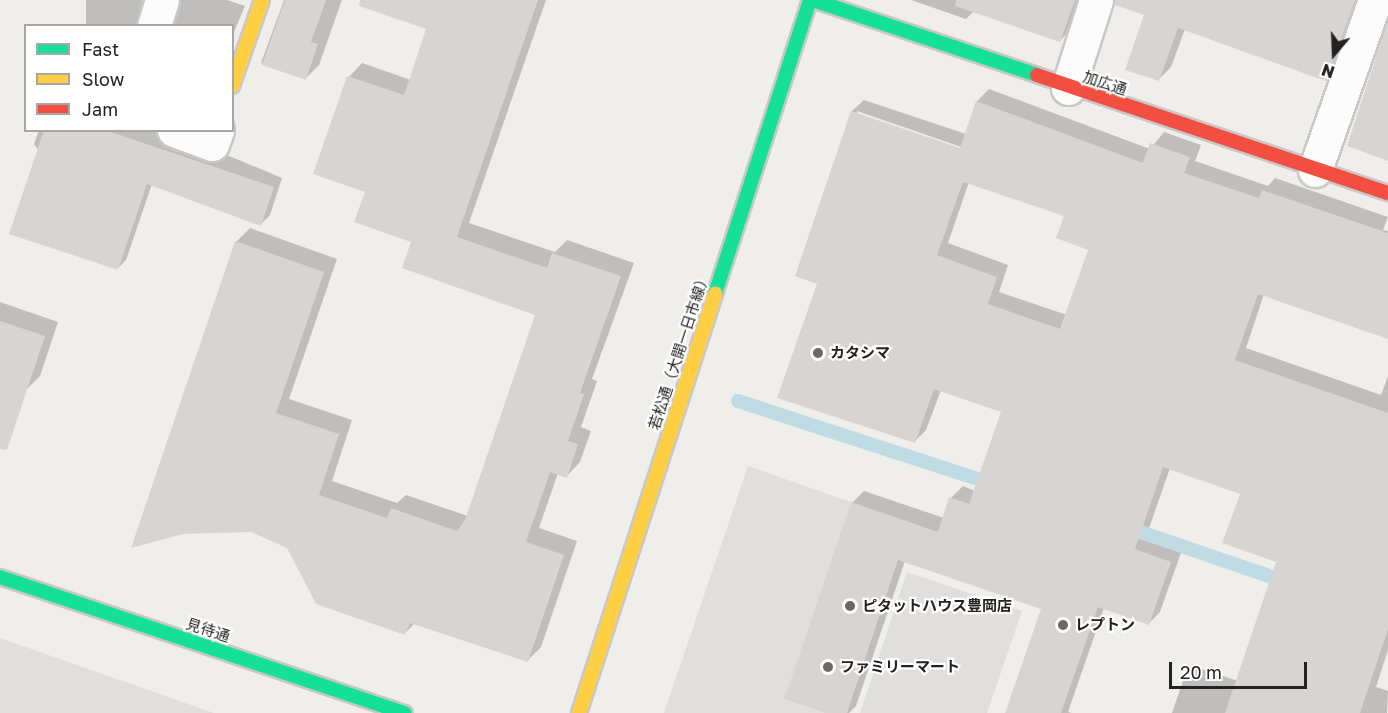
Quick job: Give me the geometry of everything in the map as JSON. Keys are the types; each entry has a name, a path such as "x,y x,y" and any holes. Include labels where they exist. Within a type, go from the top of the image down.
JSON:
{"street":[{"path":"155,24 162,0"},
{"path":"234,80 262,0"},
{"name":"加広通","path":"811,0 1068,88 1388,193"},
{"name":"若松通（大開一日市線）","path":"579,713 811,0"},
{"path":"1068,88 1096,0"},
{"path":"1315,170 1375,0"},
{"path":"179,132 212,144 216,132"},
{"name":"見待通","path":"0,577 405,713"}],"shaded area":[{"path":"748,466 851,502 784,699 825,713 664,713"},
{"path":"907,572 1022,611 987,713 860,713"},
{"path":"0,638 214,713 0,713"}],"building":[{"path":"285,0 326,0 311,42 318,44 306,80 262,65"},
{"path":"360,0 538,0 457,237 547,268 552,253 621,276 580,393 584,394 568,441 578,444 567,478 550,472 526,542 564,555 528,662 410,623 405,635 316,604 287,548 251,532 183,534 131,548 235,241 324,272 276,413 339,434 319,495 387,518 391,508 457,531 465,520 535,315 402,268 411,242 354,222 365,192 313,174 347,76 404,95 426,29 359,6"},
{"path":"956,0 1075,0 1060,42 955,6"},
{"path":"1115,0 1355,0 1326,81 1178,28 1159,81 1125,70 1144,15 1115,5"},
{"path":"1388,20 1388,161 1347,146"},
{"path":"976,101 1143,163 1150,143 1190,157 1184,173 1259,198 1262,190 1388,233 1388,339 1258,294 1235,360 1388,413 1388,629 1360,713 1225,713 1276,562 1222,543 1240,494 1163,467 1135,549 1171,562 1149,625 1098,607 1061,713 1005,713 1041,609 898,560 847,713 825,713 784,699 851,502 938,532 949,497 969,504 1001,412 934,389 915,443 777,398 817,284 795,276 851,111 960,148","holes":["963,182 1064,216 1056,238 1088,250 1060,329 988,304 997,277 937,255"]},
{"path":"43,132 111,132 274,187 261,226 147,184 118,270 9,234"},
{"path":"0,321 45,336 7,450 0,449"}],"waterway":[{"path":"738,401 993,484"},
{"path":"1123,526 1287,582"}],"traffic: fast":[{"path":"715,294 810,0"},
{"path":"813,0 1037,75"},
{"path":"0,577 405,713"}],"traffic: slow":[{"path":"234,80 262,0"},
{"path":"579,713 715,294"}],"traffic: jam":[{"path":"1037,75 1388,193"}],"place":[{"name":"カタシマ","path":"818,353"},
{"name":"ピタットハウス豊岡店","path":"850,606"},
{"name":"レプトン","path":"1063,625"},
{"name":"ファミリーマート","path":"828,667"}]}
